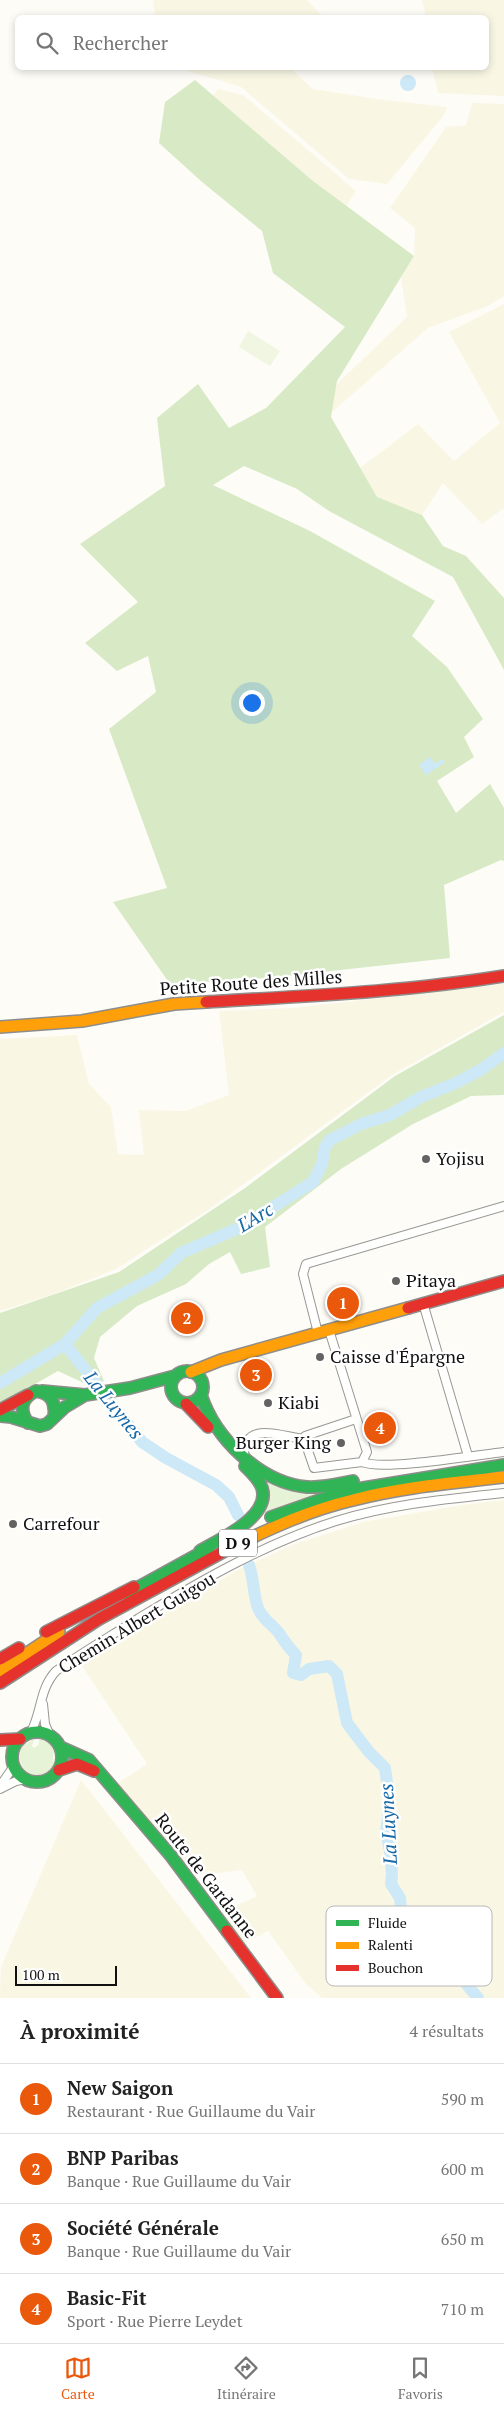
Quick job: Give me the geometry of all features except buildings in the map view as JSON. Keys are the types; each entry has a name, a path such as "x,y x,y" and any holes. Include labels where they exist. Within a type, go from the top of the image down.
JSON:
{"main road":[{"name":"Petite Route des Milles","path":"0,1027 70,1023 174,1004 373,992 450,985 504,976"},
{"path":"0,1410 29,1394 42,1392 88,1395 130,1388 175,1376 179,1373 191,1372 209,1363 504,1281"},
{"path":"175,1376 170,1385 176,1399 186,1404 194,1402 201,1394 202,1382 208,1373 234,1356"},
{"path":"191,1372 198,1376 202,1382"},
{"path":"130,1388 160,1387 171,1391"},
{"path":"42,1392 54,1400 56,1408 54,1417"},
{"path":"28,1423 23,1417 21,1406 29,1394"},
{"name":"D 9","path":"201,1394 209,1419 255,1468 291,1485 306,1487 329,1486 386,1475 470,1469"},
{"path":"0,1416 40,1426 47,1424 65,1407 88,1395"},
{"name":"D 9","path":"175,1566 250,1520 258,1512 264,1496 258,1481 186,1404"},
{"name":"D 9","path":"0,1671 42,1642 175,1566 263,1520 304,1504 378,1484 504,1465"},
{"name":"D 9","path":"0,1683 55,1645 96,1621 266,1529 308,1513 377,1494 432,1485 504,1477"},
{"path":"0,1659 83,1612 157,1576"},
{"path":"0,1740 37,1732 50,1736 60,1747 62,1755 59,1770"},
{"path":"13,1761 25,1736"},
{"path":"0,1746 13,1761 21,1776 26,1780 33,1782 48,1780 59,1770 74,1764 80,1764 104,1778"},
{"name":"Route de Gardanne","path":"60,1747 89,1760 171,1856 277,1998"}],"street":[{"path":"362,1462 367,1449 303,1274 306,1264 504,1206"},
{"path":"424,1303 468,1456"},
{"path":"356,1419 306,1434 304,1439 314,1468 362,1462 368,1465 385,1465 504,1452"},
{"path":"244,1456 245,1443 249,1438 256,1436 275,1432 304,1439"},
{"name":"Chemin Albert Guigou","path":"25,1736 36,1723 48,1680 56,1670 168,1601 254,1554 287,1539 337,1521 383,1509 504,1493"},
{"path":"42,1697 45,1724 50,1736"},
{"path":"0,1787 13,1761"},
{"path":"0,1787 16,1781 26,1780"}],"shaded area":[{"path":"153,0 307,0 321,15 155,15"},
{"path":"422,0 504,0 504,96 438,93 432,70 489,70 489,15 426,15"},
{"path":"185,70 292,70 313,89 447,107 444,115 387,184 349,179 241,87"},
{"path":"218,89 243,95 356,191 346,206 313,181 213,96"},
{"path":"472,103 504,104 504,296 488,306 428,328 331,413 336,385 407,317 401,277 414,256 415,228 390,208 446,127 466,125"},
{"path":"504,304 504,508 482,524 443,483 422,515 377,498 360,468 418,424 454,461 500,423 449,332"},
{"path":"504,984 504,1012 392,1075 211,1208 116,1269 54,1294 0,1311 0,1039 77,1035 89,1084 111,1107 118,1154 144,1155 139,1110 185,1111 229,1095 219,1011 292,1008"},
{"path":"504,1500 504,1998 322,1998 305,1983 268,1931 243,1944 223,1912 257,1896 242,1870 194,1876 118,1783 147,1764 79,1661 243,1567 295,1544 363,1522 462,1505"},
{"path":"81,1780 251,1998 0,1998 1,1967"}],"green space":[{"path":"195,80 313,181 414,256 337,381 331,417 377,497 422,515 443,546 466,556 504,598 504,670 453,577 329,511 297,489 244,466 213,485 310,531 435,601 412,636 447,667 483,719 464,737 474,757 437,781 456,813 490,784 504,808 504,861 501,860 444,885 450,958 267,978 170,984 113,902 167,888 109,729 156,692 148,656 117,671 85,643 138,602 80,544 165,486 157,418 198,384 229,428 266,408 345,327 273,273 262,231 202,182 159,143 165,102"},
{"path":"248,331 280,351 270,366 239,347"},
{"path":"504,1015 504,1095 471,1096 413,1124 341,1169 265,1227 270,1267 241,1274 230,1252 209,1264 186,1284 137,1306 100,1337 94,1358 104,1381 88,1385 58,1371 0,1404 0,1313 119,1272 245,1188 395,1076"},
{"path":"263,1478 285,1488 315,1492 316,1495 260,1515"},
{"path":"34,1739 32,1746 34,1748 38,1745 40,1739 43,1739 50,1743 55,1752 53,1754 53,1761 56,1764 44,1775 37,1776 31,1774 21,1764 21,1747"}],"water":[{"path":"405,75 411,75 416,80 414,89 405,91 400,86 400,80"},
{"path":"430,757 435,764 442,759 445,762 426,775 419,765"}],"waterway":[{"name":"L'Arc","path":"0,1383 65,1344 97,1308 158,1275 181,1253 241,1227 313,1182 322,1164 325,1147 330,1140 361,1124 390,1115 421,1097 456,1083 482,1069 504,1053"},
{"name":"La Luynes","path":"65,1344 142,1442 166,1458 216,1485 229,1497 238,1515"},
{"name":"La Luynes","path":"249,1565 256,1603 260,1612 296,1655 293,1673 301,1675 309,1669 329,1666 337,1674 347,1723 369,1752 385,1768 390,1804 386,1832 390,1851 391,1884 400,1898 401,1906"},
{"name":"La Luynes","path":"468,1986 478,1998"}],"traffic: fast":[{"path":"187,1371 193,1372 198,1376 202,1381 203,1387 202,1393 198,1398 193,1402 187,1403 181,1402 176,1398 172,1393 171,1387 172,1381 176,1376 181,1372 187,1371"},
{"path":"42,1391 85,1395 130,1388 175,1376"},
{"path":"28,1423 23,1414 23,1405 27,1397 36,1391 49,1396 54,1407 54,1417"},
{"path":"0,1416 11,1417 40,1426 47,1424 65,1407 85,1395"},
{"path":"201,1395 217,1427 228,1442 256,1467 273,1477 290,1484 307,1487 353,1481"},
{"path":"271,1517 345,1491 504,1465"},
{"path":"200,1551 242,1526 252,1518 259,1508 263,1499 262,1488 257,1479 245,1466"},
{"path":"128,1593 208,1549"},
{"path":"37,1732 55,1739 62,1757 55,1775 37,1782 19,1775 12,1757 19,1739 37,1732"},
{"path":"60,1747 89,1760 171,1856 227,1931"}],"traffic: slow":[{"path":"0,1027 82,1021 174,1004 206,1002"},
{"path":"191,1372 221,1360 408,1308"},
{"path":"232,1547 276,1526 337,1504 409,1489 504,1477"},
{"path":"0,1671 59,1632"}],"traffic: jam":[{"path":"206,1002 393,990 504,976"},
{"path":"408,1308 504,1281"},
{"path":"0,1410 28,1395"},
{"path":"186,1404 208,1427"},
{"path":"0,1683 99,1619 232,1547"},
{"path":"46,1632 134,1587"},
{"path":"0,1659 19,1648"},
{"path":"0,1740 20,1739"},
{"path":"59,1770 77,1764 94,1771"},
{"path":"227,1931 277,1998"}],"place":[{"name":"Yojisu","path":"426,1159"},
{"name":"Pitaya","path":"396,1281"},
{"name":"New Saigon","path":"343,1303"},
{"name":"BNP Paribas","path":"187,1318"},
{"name":"Caisse d'Épargne","path":"320,1357"},
{"name":"Société Générale","path":"256,1375"},
{"name":"Kiabi","path":"268,1403"},
{"name":"Basic-Fit","path":"380,1428"},
{"name":"Burger King","path":"341,1443"},
{"name":"Carrefour","path":"13,1524"}]}
